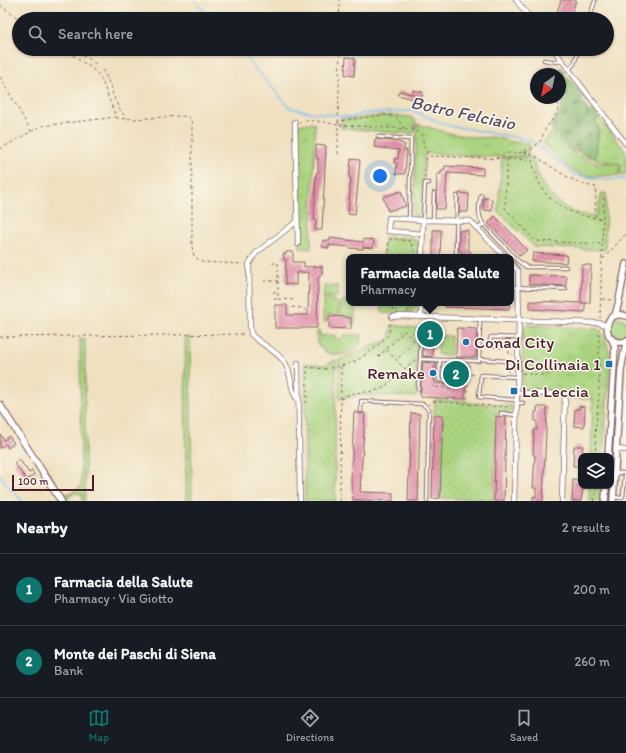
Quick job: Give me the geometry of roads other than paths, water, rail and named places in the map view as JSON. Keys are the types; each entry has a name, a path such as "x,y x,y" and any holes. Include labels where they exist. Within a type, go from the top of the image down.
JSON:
{"main road":[{"path":"0,405 61,501"}],"street":[{"path":"516,0 525,12"},
{"path":"558,56 626,144"},
{"path":"295,122 296,222 298,244"},
{"path":"423,234 388,232 389,218 470,221 502,254"},
{"path":"422,254 423,220"},
{"path":"296,222 256,253 249,264 250,326 251,334 285,362 289,371 294,396 299,401"},
{"path":"615,316 626,264"},
{"path":"514,267 518,271 519,320 514,501"},
{"path":"421,306 421,316"},
{"path":"392,317 400,314 600,323 606,325"},
{"path":"608,453 615,348 612,339 607,333 606,325 608,321 615,316 626,316"},
{"path":"612,339 620,342 626,342 621,370 613,499"},
{"path":"298,363 300,501"},
{"path":"517,393 565,394 562,501"},
{"path":"616,449 626,450"},
{"path":"605,501 606,489"}],"lane":[{"path":"591,12 595,1"},
{"path":"567,67 574,64 577,56"},
{"path":"544,60 558,62 561,60"},
{"path":"378,137 411,139 409,219"},
{"path":"423,220 425,182 429,183"},
{"path":"433,220 434,193"},
{"path":"481,195 478,212 479,218 511,254"},
{"path":"457,196 457,254"},
{"path":"478,229 483,224"},
{"path":"514,257 522,264 530,267 566,267"},
{"path":"514,264 517,260"},
{"path":"514,287 566,289"},
{"path":"479,359 480,318"},
{"path":"418,389 421,333"},
{"path":"518,338 491,337 489,339 490,345 518,347"},
{"path":"420,359 479,361 479,359 507,361"},
{"path":"440,360 439,380 447,380 448,360"},
{"path":"517,375 481,375 480,397 524,403"},
{"path":"361,411 361,402 423,404 429,410 427,501"},
{"path":"501,415 502,413 517,415"},
{"path":"613,499 621,498 625,495 625,473 615,473"}],"waterway":[{"name":"Botro Felciaio","path":"195,0 205,12"},
{"name":"Botro Felciaio","path":"244,56 290,108 315,113 352,117 362,114 414,111 446,125 531,140 575,175 606,180 626,179"},
{"path":"0,475 22,501"}],"place":[{"name":"Farmacia della Salute","path":"430,334"},
{"name":"Conad City","path":"466,342"},
{"name":"Di Collinaia 1","path":"609,364"},
{"name":"Remake","path":"433,373"},
{"name":"Monte dei Paschi di Siena","path":"456,374"},
{"name":"La Leccia","path":"514,391"}]}
